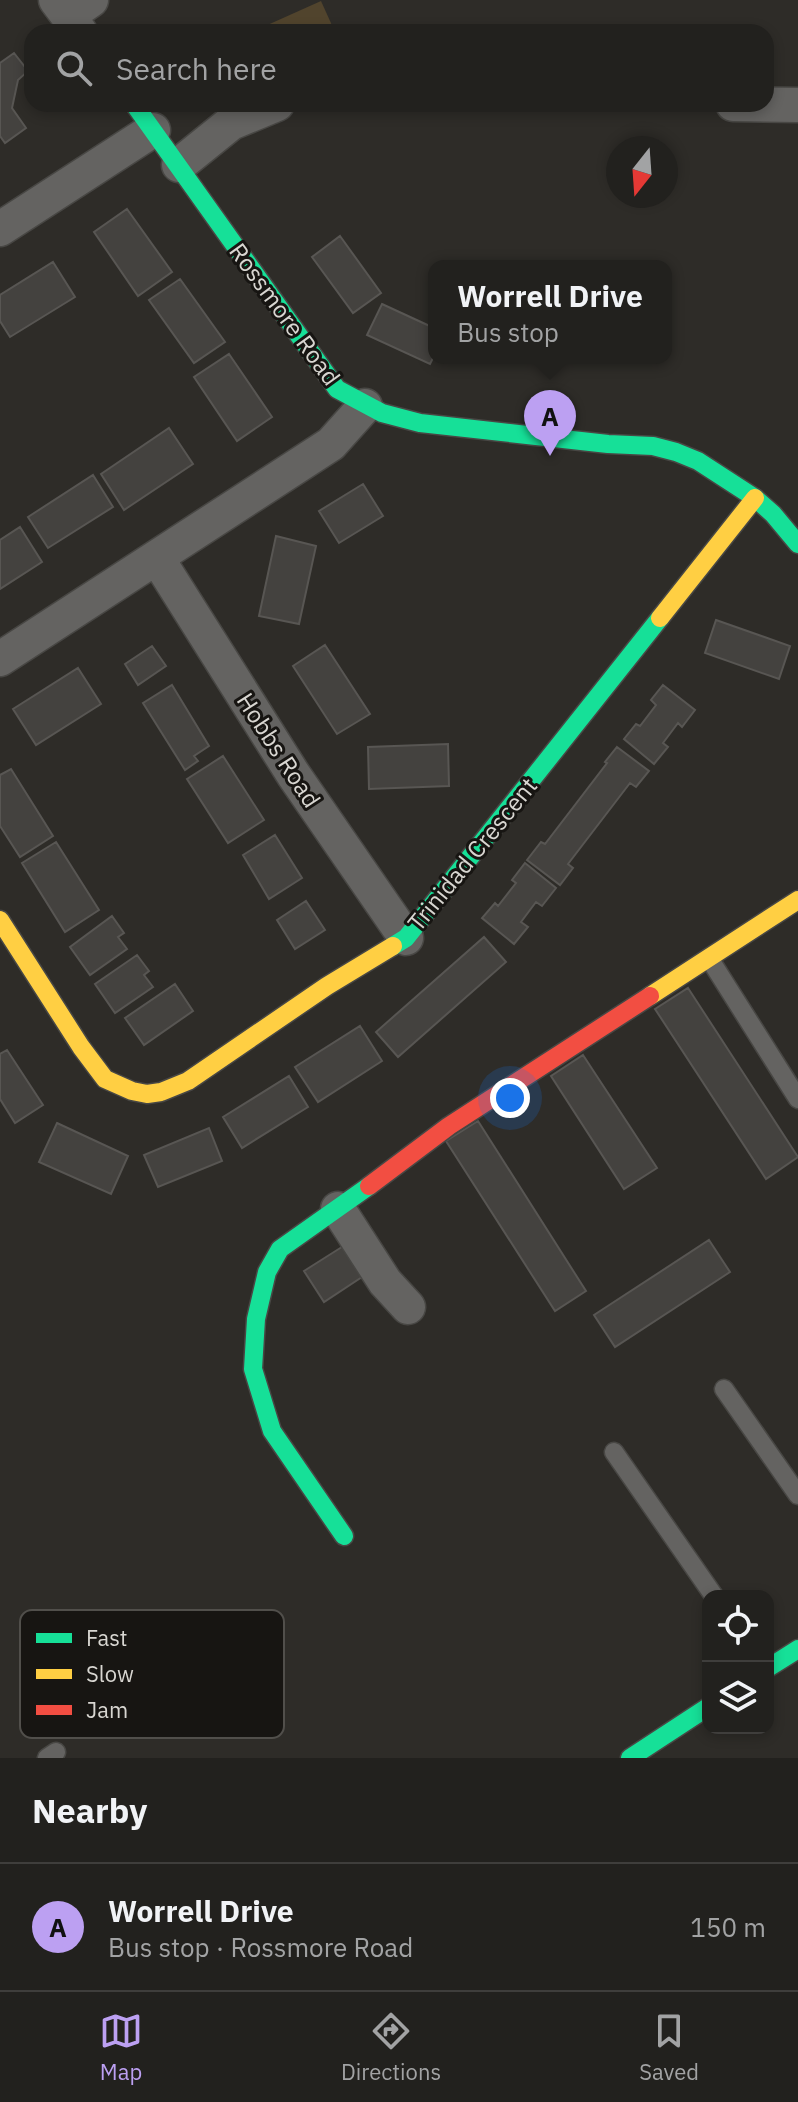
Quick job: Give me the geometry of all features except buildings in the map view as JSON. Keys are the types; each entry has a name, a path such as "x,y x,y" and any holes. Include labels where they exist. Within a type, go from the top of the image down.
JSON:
{"street":[{"path":"774,105 798,105"},
{"path":"179,165 231,123 258,112"},
{"path":"0,229 143,117"},
{"name":"Rossmore Road","path":"143,117 337,389 365,406 420,423 608,444 653,446 698,461 755,498 798,544"},
{"path":"0,659 331,444 365,406"},
{"name":"Trinidad Crescent","path":"0,920 105,1079 147,1094 188,1081 327,986 406,938 755,498"},
{"name":"Hobbs Road","path":"157,558 293,774 406,938"},
{"path":"344,1536 272,1431 253,1369 256,1319 267,1272 280,1249 449,1126 798,900"},
{"path":"338,1209 385,1282 408,1307"},
{"path":"774,1664 798,1649"},
{"path":"630,1758 702,1711"}],"lane":[{"path":"709,958 798,1099"},
{"path":"724,1389 798,1495"},
{"path":"614,1452 710,1590"}],"shaded area":[{"path":"321,1 331,24 270,24"}],"traffic: fast":[{"path":"140,112 337,389 382,413 420,423 608,444 653,446 676,452 698,461 755,498 798,544"},
{"path":"393,946 406,938 660,618"},
{"path":"344,1536 272,1431 253,1369 256,1319 267,1272 280,1249 369,1186"},
{"path":"774,1664 798,1649"},
{"path":"630,1758 702,1711"}],"traffic: slow":[{"path":"660,618 755,498"},
{"path":"650,996 798,900"},
{"path":"0,920 105,1079 147,1094 188,1081 327,986 393,946"}],"traffic: jam":[{"path":"369,1186 449,1126 650,996"}],"place":[{"name":"Worrell Drive","path":"550,456"}]}
